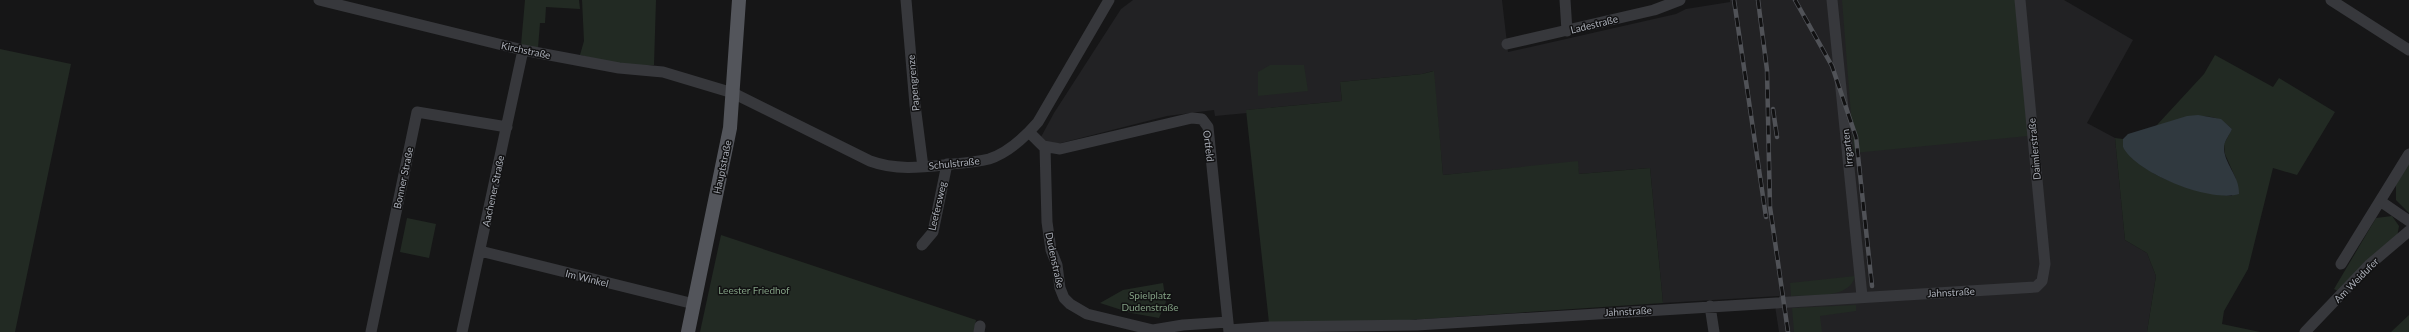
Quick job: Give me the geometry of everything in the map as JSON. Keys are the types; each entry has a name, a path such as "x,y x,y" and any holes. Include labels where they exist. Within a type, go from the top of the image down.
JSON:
{"main road":[{"name":"Hauptstraße","path":"688,332 730,128 734,93 739,0"}],"street":[{"name":"Kirchstraße","path":"319,0 523,50 619,68 663,72 734,93"},
{"name":"Papengrenze","path":"906,0 915,105 923,167"},
{"name":"Schulstraße","path":"734,93 870,161 884,166 902,168 923,167 990,158 1004,152 1029,132 1038,122 1109,0"},
{"path":"1564,0 1567,31"},
{"name":"Ladestraße","path":"1507,44 1654,10 1680,0"},
{"name":"Irrgarten","path":"1832,0 1862,296"},
{"name":"Daimlerstraße","path":"2020,0 2045,272 2042,281 2036,287 2027,288"},
{"path":"2331,0 2409,50"},
{"name":"Aachener Straße","path":"462,332 523,50"},
{"name":"Bonner Straße","path":"371,332 417,112 507,127"},
{"name":"Ortfeld","path":"1045,147 1060,149 1192,118 1202,119 1208,127 1228,328"},
{"path":"1029,132 1045,147"},
{"name":"Dudenstraße","path":"1045,147 1047,214 1051,250 1057,265 1060,288 1064,298 1070,304 1086,314 1153,330 1183,325 1228,328"},
{"path":"2341,264 2409,154"},
{"name":"Leefersweg","path":"922,245 933,232 947,164"},
{"path":"2380,201 2409,221"},
{"name":"Am Weidufer","path":"2305,332 2369,265 2409,231"},
{"name":"Im Winkel","path":"480,251 694,304"},
{"name":"Jahnstraße","path":"1228,328 1417,328 1862,296 2027,288"},
{"path":"1710,306 1714,332"}],"shaded area":[{"path":"1133,0 1502,0 1508,52 1676,14 1686,9 1730,2 1730,0 2064,0 2133,40 2087,123 2115,138 2125,240 2147,253 2156,276 2147,332 1779,332 1775,306 1780,306 1779,296 1663,303 1650,168 1579,174 1577,162 1443,175 1433,71 1422,74 1340,82 1342,101 1247,110 1247,113 1215,116 1214,110 1167,116 1057,144 1046,142 1041,137 1054,113 1121,9"},
{"path":"2198,115 2221,119 2232,129 2226,139 2224,152 2237,181 2239,194 2226,196 2210,194 2175,184 2143,167 2131,157 2123,147 2123,139 2128,134 2187,116"}],"green space":[{"path":"525,0 579,0 580,9 546,7 545,23 540,23 538,48 521,45"},
{"path":"582,0 656,0 654,65 620,65 580,55 584,41"},
{"path":"1842,0 2015,0 2028,136 1854,153"},
{"path":"0,49 71,64 15,332 0,332"},
{"path":"2215,55 2273,87 2279,78 2335,112 2297,175 2273,168 2248,269 2224,311 2222,324 2260,332 2147,332 2156,276 2147,253 2125,240 2115,138 2123,139 2123,147 2137,161 2145,168 2162,178 2191,189 2232,196 2236,179 2225,154 2224,144 2232,129 2224,122 2205,116 2186,118 2156,126 2204,74"},
{"path":"1270,65 1304,65 1308,91 1258,96 1258,72"},
{"path":"1434,71 1443,175 1578,161 1579,174 1650,168 1663,303 1410,320 1269,323 1246,110 1342,101 1340,82 1422,74"},
{"path":"2409,160 2409,213 2396,200 2396,181"},
{"path":"2392,216 2399,226 2397,237 2338,291 2334,289 2376,218"},
{"path":"407,218 436,224 429,258 400,252"},
{"name":"Leester Friedhof","path":"721,235 976,320 974,332 700,332"},
{"path":"1855,276 1852,284 1837,293 1818,296 1791,296 1790,283"},
{"name":"Spielplatz Dudenstraße","path":"1163,283 1166,302 1159,318 1131,313 1100,303 1123,290"},
{"path":"1856,305 1856,311 1820,316 1822,332 1794,332 1792,308"},
{"path":"2409,315 2409,332 2391,332"}],"railway":[{"path":"1734,0 1766,217"},
{"path":"1758,0 1767,70 1770,207 1788,332"},
{"path":"1795,0 1832,66 1856,137 1872,286"},
{"path":"1773,109 1777,137"}]}
